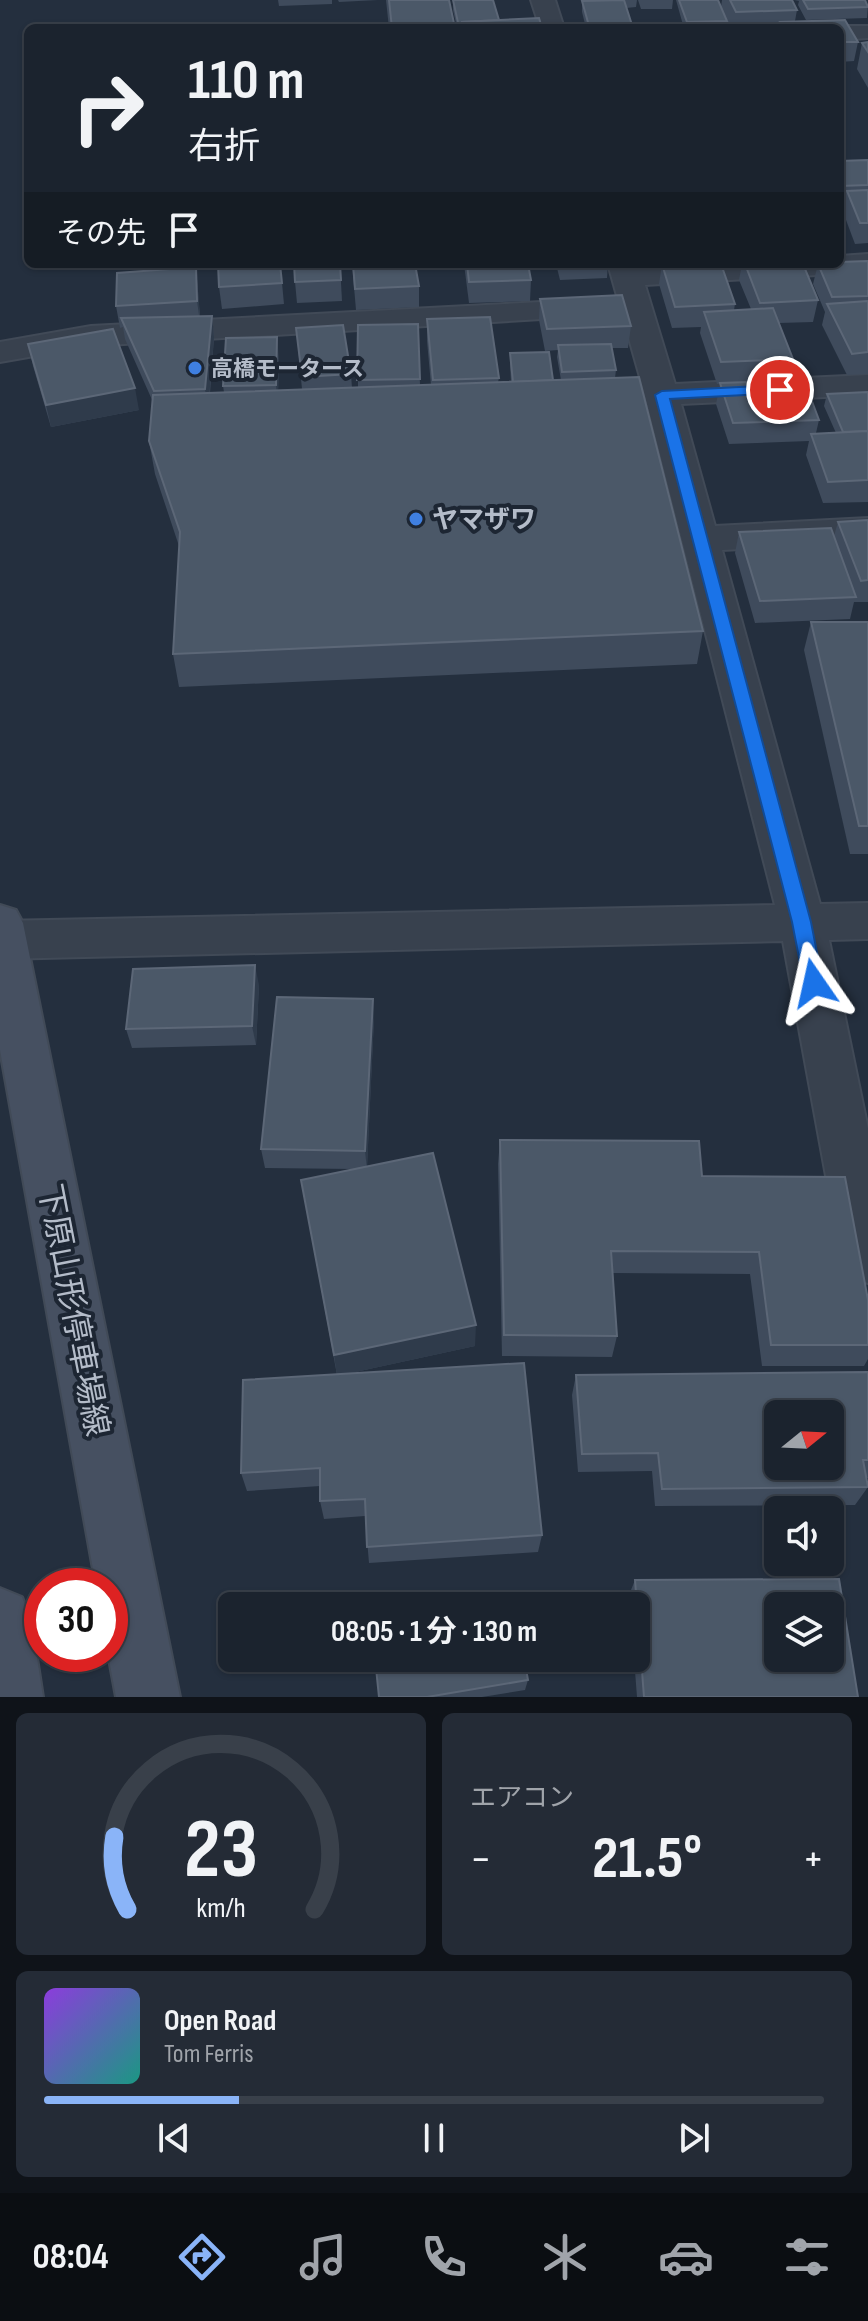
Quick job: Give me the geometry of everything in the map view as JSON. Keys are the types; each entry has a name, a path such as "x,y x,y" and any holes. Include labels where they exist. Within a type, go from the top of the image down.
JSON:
{"main road":[{"name":"下原山形停車場線","path":"1,934 148,1697"},
{"path":"0,1619 11,1697"}],"street":[{"path":"543,0 551,24"},
{"path":"844,265 868,263"},
{"path":"0,352 91,336 629,282 805,268"},
{"path":"629,282 802,922 868,1258"},
{"path":"662,395 868,385"},
{"path":"700,539 868,530"},
{"path":"1,934 868,921"}],"building":[{"path":"389,0 449,0 454,24 392,24"},
{"path":"453,0 493,0 499,20 458,24"},
{"path":"624,0 632,24 588,24 582,1"},
{"path":"679,0 718,0 727,21 687,22"},
{"path":"730,0 792,0 797,10 736,12"},
{"path":"803,0 865,0 868,7 808,9"},
{"path":"539,18 541,24 462,24"},
{"path":"845,20 858,42 844,42 844,24 780,22"},
{"path":"868,160 868,185 844,186 844,161"},
{"path":"868,190 868,223 860,223 847,191"},
{"path":"868,261 868,296 832,297 820,268 844,268 844,262"},
{"path":"196,268 197,301 116,306 117,273"},
{"path":"218,268 280,268 282,283 219,287"},
{"path":"294,268 340,268 341,280 295,282"},
{"path":"353,268 416,268 419,286 355,289"},
{"path":"467,268 529,268 531,280 469,282"},
{"path":"663,268 722,268 735,304 675,307"},
{"path":"747,268 805,268 818,300 760,303"},
{"path":"622,295 631,326 547,329 540,299"},
{"path":"868,301 868,352 852,354 827,304"},
{"path":"773,308 793,359 721,362 704,312"},
{"path":"212,316 205,389 154,391 121,318"},
{"path":"490,317 499,378 433,380 427,319"},
{"path":"418,324 420,379 357,380 358,325"},
{"path":"343,325 351,374 302,377 296,328"},
{"path":"113,329 135,388 46,405 28,344"},
{"path":"277,337 276,385 223,386 226,338"},
{"path":"611,344 616,370 562,372 558,345"},
{"path":"549,352 553,380 513,382 510,353"},
{"name":"ヤマザワ","path":"639,377 703,631 173,654 180,532 149,441 153,395"},
{"path":"804,380 819,420 733,423 720,383"},
{"path":"868,392 868,431 843,432 827,394"},
{"path":"868,431 868,480 828,482 811,434"},
{"path":"868,520 868,580 861,581 838,522"},
{"path":"831,528 856,597 760,601 739,532"},
{"path":"811,622 868,622 868,826 859,826"},
{"path":"255,965 252,1026 126,1029 133,969"},
{"path":"277,997 373,999 365,1151 261,1149"},
{"path":"500,1140 699,1141 702,1176 845,1177 868,1300 868,1345 771,1345 759,1252 611,1251 617,1336 504,1335"},
{"path":"433,1153 476,1325 334,1355 301,1180"},
{"path":"524,1363 542,1535 367,1547 365,1499 320,1501 320,1468 241,1473 243,1380"},
{"path":"868,1372 868,1460 863,1460 868,1487 662,1489 658,1453 582,1454 576,1375"},
{"path":"839,1579 841,1592 764,1592 764,1672 844,1672 844,1610 858,1697 644,1697 642,1672 650,1672 650,1592 636,1592 635,1580"},
{"path":"376,1672 527,1672 528,1680 427,1697 379,1697"}],"place":[{"name":"高橋モータース","path":"195,368"},
{"name":"ヤマザワ","path":"416,519"}],"route":[{"path":"780,390 662,395 802,922 814,983"}]}
